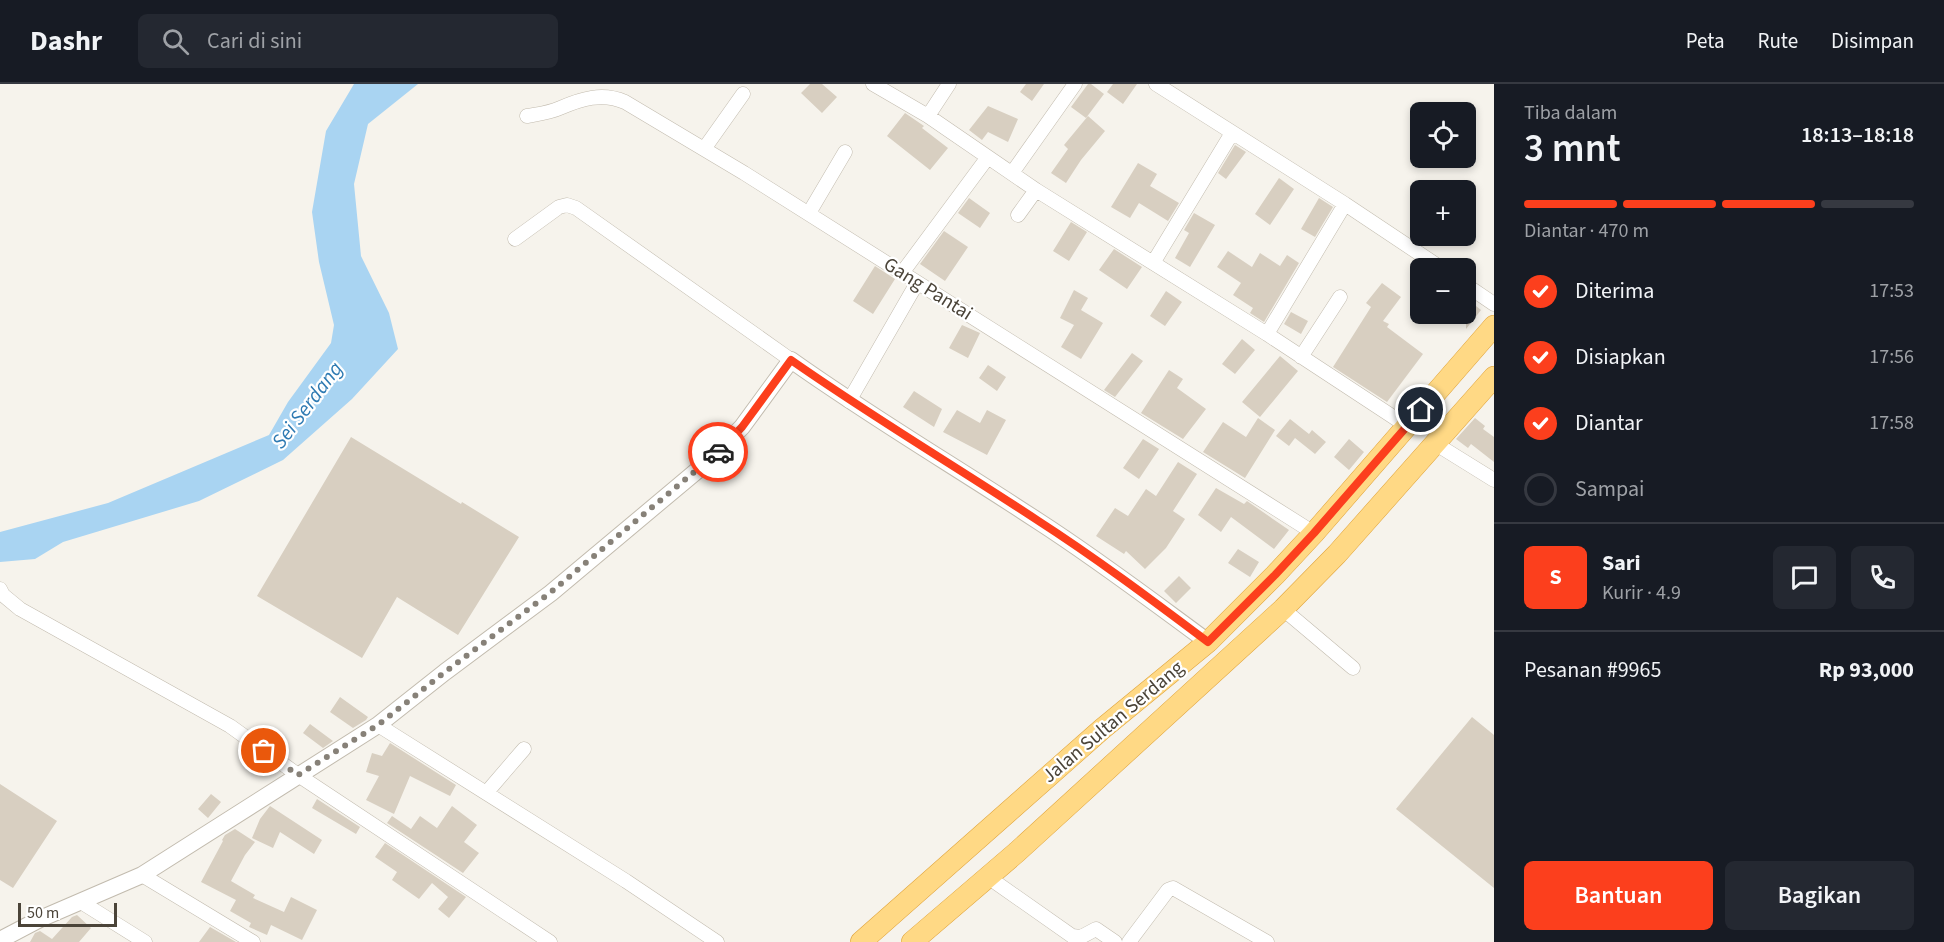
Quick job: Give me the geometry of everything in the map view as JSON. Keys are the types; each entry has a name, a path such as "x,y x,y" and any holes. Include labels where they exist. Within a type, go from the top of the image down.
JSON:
{"highway":[{"name":"Jalan Sultan Serdang","path":"861,942 1102,729 1208,642 1314,533 1494,326"},
{"name":"Jalan Sultan Serdang","path":"912,942 988,877 1283,609 1337,554 1494,377"}],"street":[{"path":"873,84 928,116 1036,190 1267,334 1407,426"},
{"path":"928,116 949,84"},
{"path":"1012,173 1075,84"},
{"path":"1156,84 1427,258"},
{"path":"704,149 743,94"},
{"name":"Gang Pantai","path":"527,116 559,108 583,98 615,98 625,102 809,213 1314,533"},
{"path":"1153,264 1232,133"},
{"path":"809,213 845,152"},
{"path":"902,273 988,158"},
{"path":"1018,215 1036,190"},
{"path":"1267,334 1345,204"},
{"path":"515,239 560,207 576,208 849,401 1038,520 1208,642"},
{"path":"849,401 917,283"},
{"path":"1476,292 1494,304"},
{"path":"1301,357 1340,297"},
{"path":"0,940 142,875 378,725 551,592 705,464 742,427 791,360"},
{"path":"1436,444 1494,480"},
{"path":"2,592 20,609 230,726 298,775 550,942"},
{"path":"1283,609 1353,668"},
{"path":"378,725 487,792 717,942"},
{"path":"487,792 524,749"},
{"path":"142,875 253,942"},
{"path":"988,877 1072,936 1081,938 1096,929 1115,942"},
{"path":"1129,942 1167,890 1173,888 1267,942"},
{"path":"81,902 145,942"}],"water":[{"name":"Sei Serdang","path":"354,84 418,84 368,124 354,184 361,256 389,313 398,349 352,399 283,460 199,501 63,542 35,559 0,562 0,532 108,503 269,435 288,402 331,343 334,325 319,262 312,212 326,131"}],"building":[{"path":"810,84 822,84 837,97 822,113 801,93"},
{"path":"1026,84 1044,84 1032,101 1020,92"},
{"path":"1088,84 1104,94 1086,118 1071,107"},
{"path":"1113,84 1137,84 1123,104 1107,92"},
{"path":"988,106 1018,119 1008,142 988,132 982,140 969,130"},
{"path":"905,113 924,126 922,128 948,148 930,170 887,136"},
{"path":"1088,116 1105,131 1081,160 1066,183 1051,173 1068,149 1064,145"},
{"path":"1235,145 1246,152 1226,179 1218,173"},
{"path":"1138,163 1157,174 1150,186 1179,203 1168,221 1139,203 1130,218 1111,207"},
{"path":"1279,178 1294,189 1270,225 1255,214"},
{"path":"969,198 990,213 980,228 958,213"},
{"path":"1319,198 1333,207 1315,237 1301,229"},
{"path":"1194,213 1215,225 1190,267 1175,258 1189,233 1184,230"},
{"path":"1071,222 1087,232 1069,261 1053,251"},
{"path":"944,231 968,247 945,281 920,264"},
{"path":"1114,249 1142,267 1127,289 1099,270"},
{"path":"1228,251 1252,267 1260,253 1280,266 1287,255 1299,263 1264,322 1250,313 1253,308 1233,295 1241,283 1217,267"},
{"path":"875,266 895,279 873,314 853,301"},
{"path":"1382,283 1401,297 1383,321 1389,324 1387,327 1423,354 1387,402 1333,367 1371,307 1366,303"},
{"path":"1074,290 1088,298 1081,310 1103,323 1081,359 1061,347 1074,325 1060,318"},
{"path":"1166,291 1182,302 1165,326 1150,316"},
{"path":"1476,306 1481,310 1476,316"},
{"path":"1291,312 1308,321 1301,334 1284,324"},
{"path":"962,325 980,333 968,358 949,348"},
{"path":"1242,339 1255,350 1235,374 1222,364"},
{"path":"1132,353 1143,361 1115,397 1104,390"},
{"path":"1280,356 1298,371 1260,417 1242,402"},
{"path":"988,365 1006,377 997,391 979,378"},
{"path":"1169,370 1183,379 1177,388 1206,409 1183,439 1141,413"},
{"path":"914,391 942,409 934,427 903,407"},
{"path":"957,410 980,423 987,410 1006,420 987,455 943,432"},
{"path":"1258,418 1275,430 1245,478 1203,452 1223,422 1246,437"},
{"path":"1475,418 1485,426 1483,429 1494,437 1494,462 1471,444 1468,448 1456,439"},
{"path":"1290,419 1309,434 1312,430 1326,442 1315,454 1295,438 1289,446 1276,436"},
{"path":"351,437 519,537 458,635 397,597 362,658 257,596"},
{"path":"1143,439 1159,449 1139,479 1123,468"},
{"path":"1349,439 1364,452 1349,470 1334,457"},
{"path":"1178,462 1197,474 1173,511 1185,519 1166,548 1145,569 1126,551 1124,554 1096,536 1115,508 1128,516 1146,489 1156,496"},
{"path":"1216,488 1244,504 1247,501 1289,530 1274,549 1231,517 1221,532 1198,515"},
{"path":"1238,549 1259,562 1250,577 1228,563"},
{"path":"1179,576 1191,588 1176,603 1164,591"},
{"path":"340,697 368,717 366,720 353,728 330,712"},
{"path":"1472,717 1494,735 1494,888 1396,809"},
{"path":"310,724 333,741 323,748 303,733"},
{"path":"390,743 456,785 450,796 410,776 394,814 366,800 379,776 366,772 372,753 382,756"},
{"path":"0,784 57,821 13,888 0,880"},
{"path":"211,794 221,802 208,818 198,809"},
{"path":"317,799 360,827 356,834 312,808"},
{"path":"270,806 322,840 314,854 280,832 273,848 252,838 260,819"},
{"path":"452,806 477,825 464,842 479,853 463,873 387,823 392,816 411,829 420,816 437,828"},
{"path":"235,829 255,842 231,881 255,895 253,898 284,912 291,897 317,910 302,940 271,925 267,935 249,927 251,923 230,911 236,900 201,882 225,835"},
{"path":"385,843 466,897 449,918 438,909 448,897 432,883 419,899 392,880 397,872 375,857"},
{"path":"77,915 91,928 79,942 30,942 35,933 40,931 52,939 72,917"},
{"path":"210,927 236,942 199,942"}],"way so far":[{"path":"264,751 298,775 378,725 606,548 718,452"}],"route":[{"path":"718,452 742,427 791,360 849,401 1038,520 1208,642 1314,533 1421,410"}]}
